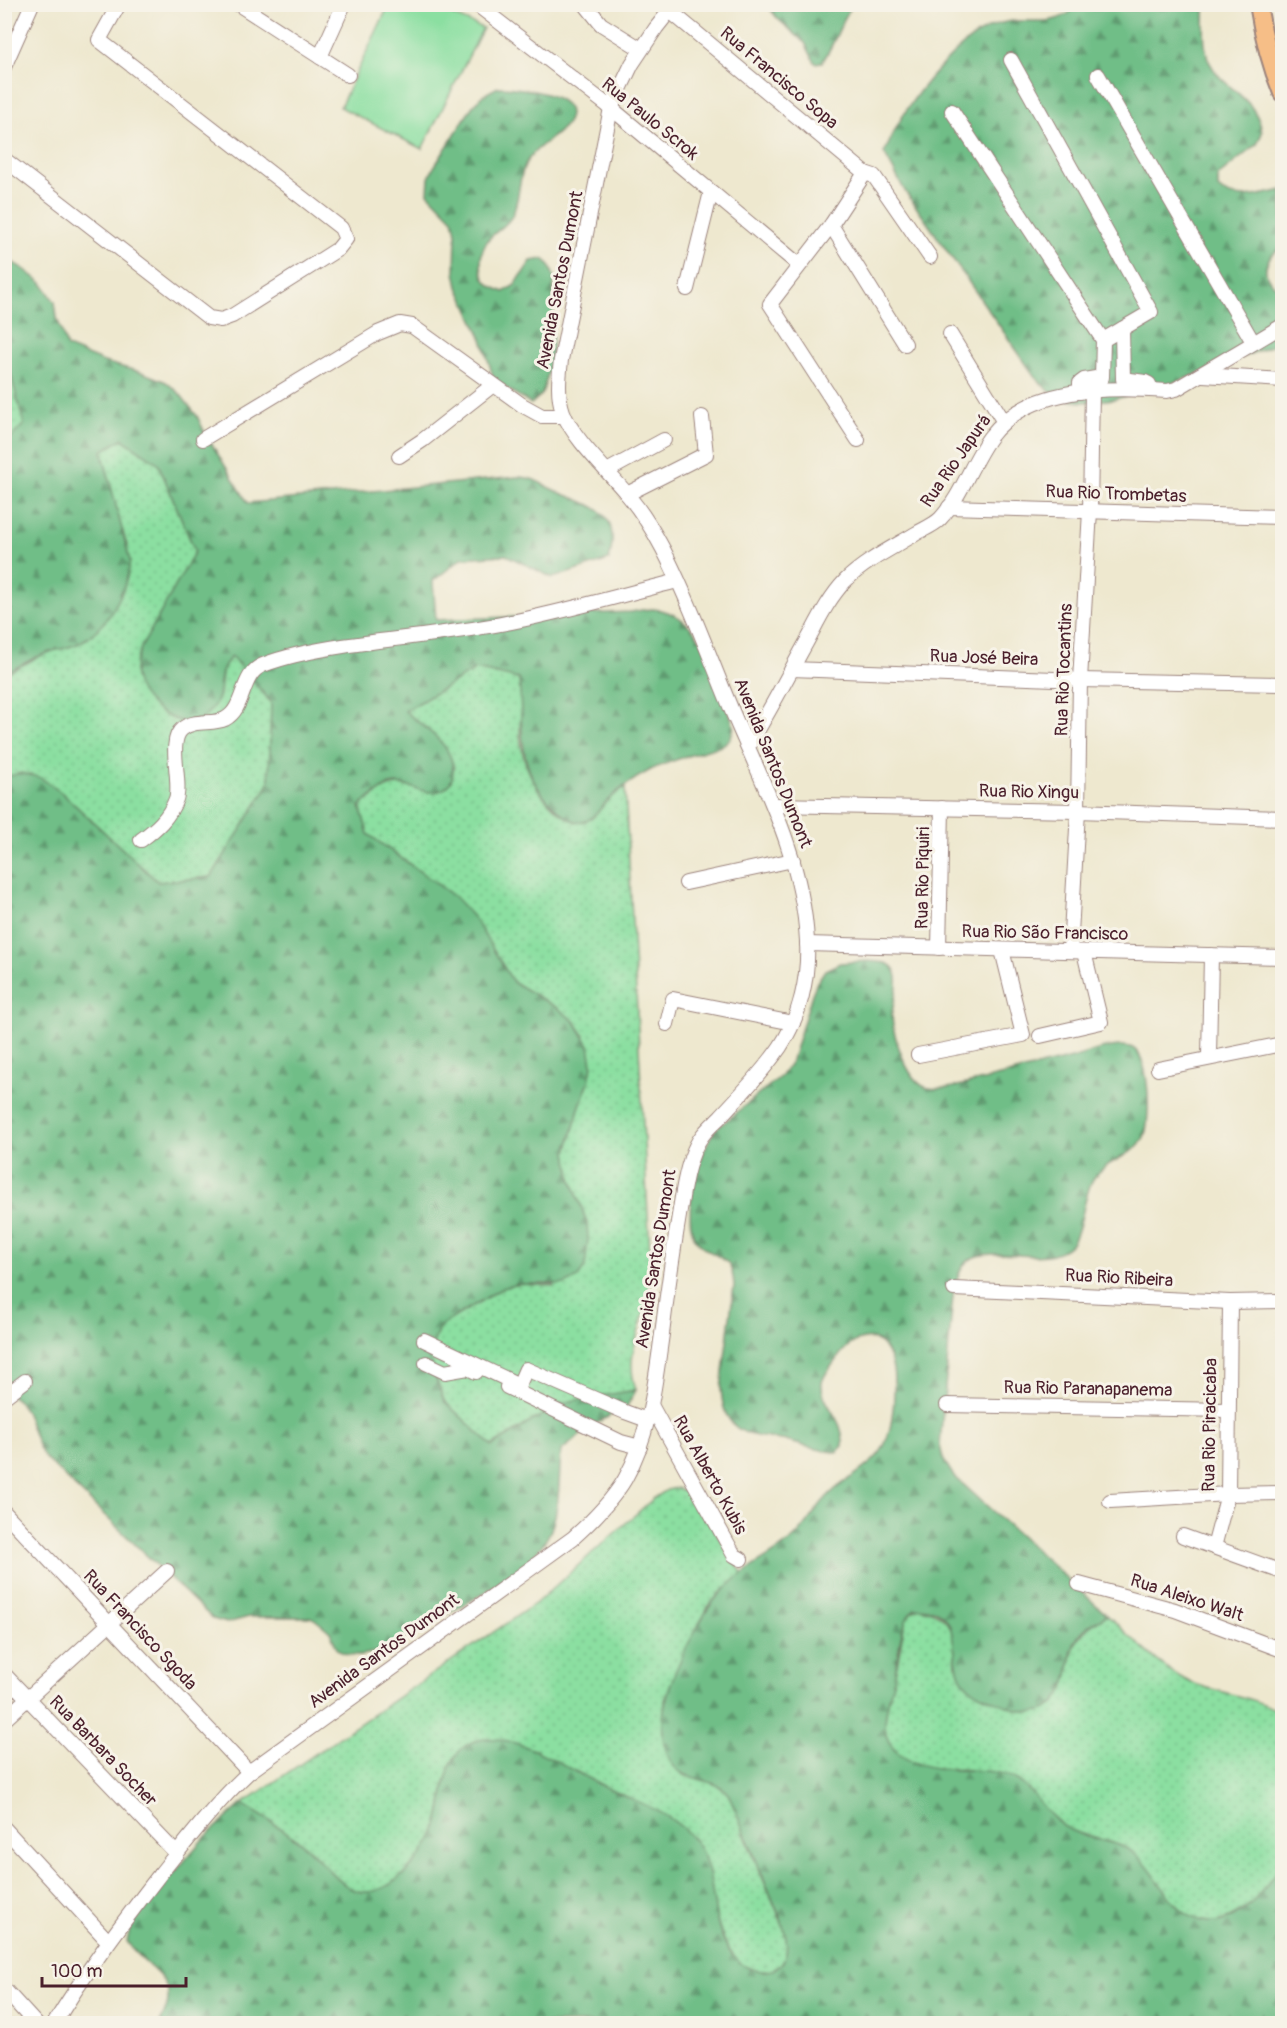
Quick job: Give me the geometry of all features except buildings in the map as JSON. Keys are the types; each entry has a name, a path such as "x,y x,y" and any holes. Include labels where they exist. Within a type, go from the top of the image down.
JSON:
{"main road":[{"path":"1258,4 1264,39 1282,93"}],"street":[{"path":"4,67 32,4"},
{"path":"4,159 209,318 221,320 232,316 338,249 346,239 341,228 99,40 119,4"},
{"path":"238,4 348,75"},
{"path":"320,57 344,4"},
{"name":"Rua Paulo Scrok","path":"476,4 611,108 799,265"},
{"path":"585,4 601,24 641,49"},
{"name":"Avenida Santos Dumont","path":"54,2024 108,1941 226,1794 249,1772 573,1538 587,1526 624,1480 640,1447 651,1406 676,1229 691,1158 701,1137 780,1047 793,1023 804,987 807,944 800,890 793,860 774,805 678,581 657,539 627,494 564,416 560,402 561,360 611,108 620,86 641,49 672,8"},
{"name":"Rua Francisco Sopa","path":"672,8 865,173 873,176 930,257"},
{"path":"1011,60 1151,312 1103,339"},
{"path":"1098,75 1253,342"},
{"path":"952,111 1103,339 1102,377"},
{"path":"858,440 770,304 831,225 865,173"},
{"path":"687,289 711,192"},
{"path":"831,225 905,344"},
{"path":"203,439 378,333 400,324 412,326 522,405 542,416 564,416"},
{"name":"Rua Rio Japurá","path":"748,746 767,716 829,600 862,566 939,520 990,438 1004,422 1021,409 1039,400 1086,391 1176,389 1282,326"},
{"path":"1122,329 1123,379"},
{"path":"950,334 1004,422"},
{"path":"1203,375 1282,380"},
{"path":"1086,391 1080,383 1084,380 1102,377 1145,382 1149,384 1150,390"},
{"path":"399,456 493,385"},
{"name":"Rua Rio Tocantins","path":"1040,1036 1101,1022 1077,951 1080,680 1090,511 1086,391"},
{"path":"627,494 706,454 702,417"},
{"path":"607,471 664,440"},
{"name":"Rua Rio Trombetas","path":"949,507 1282,517"},
{"path":"141,840 162,824 177,798 176,742 179,731 187,725 214,723 227,718 236,711 249,678 261,666 314,651 501,624 678,581"},
{"name":"Rua José Beira","path":"792,669 1080,680 1282,684"},
{"name":"Rua Rio Xingu","path":"774,805 1282,818"},
{"name":"Rua Rio Piquiri","path":"939,948 942,808"},
{"path":"686,883 793,860"},
{"name":"Rua Rio São Francisco","path":"807,944 1282,957"},
{"path":"918,1055 1023,1035 1002,950"},
{"path":"1209,1057 1211,955"},
{"path":"667,1024 673,999 793,1023"},
{"path":"1158,1069 1282,1044"},
{"name":"Rua Rio Ribeira","path":"954,1289 1230,1302 1282,1301"},
{"name":"Rua Rio Piracicaba","path":"1214,1548 1228,1494 1230,1302"},
{"path":"424,1340 519,1385 526,1369 647,1420"},
{"path":"426,1363 444,1372 468,1368 621,1442 640,1447"},
{"path":"4,1397 25,1381"},
{"name":"Rua Rio Paranapanema","path":"947,1405 1228,1410"},
{"name":"Rua Alberto Kubis","path":"651,1406 734,1555 741,1559"},
{"path":"1110,1501 1282,1493"},
{"name":"Rua Francisco Sgoda","path":"4,1512 249,1772"},
{"path":"1183,1536 1282,1572"},
{"path":"4,1720 167,1571"},
{"name":"Rua Aleixo Walt","path":"1079,1584 1175,1610 1282,1650"},
{"name":"Rua Barbara Socher","path":"4,1674 177,1854"},
{"path":"4,1828 108,1941"},
{"path":"4,1989 36,2024"}],"green space":[{"path":"389,5 430,5 483,28 422,149 340,107"},
{"path":"767,5 852,5 827,55 822,62 815,63 805,43 778,19"},
{"path":"1078,5 1204,5 1205,41 1209,61 1222,79 1253,110 1259,120 1262,133 1257,144 1218,176 1218,188 1232,196 1240,197 1282,190 1282,247 1270,257 1266,269 1269,280 1282,290 1282,342 1171,384 1108,400 1082,402 1057,396 1036,378 905,191 884,153 906,110 930,79 959,48 991,27 1006,22 1061,18"},
{"path":"498,87 532,90 558,98 566,105 570,113 563,128 530,157 523,170 513,214 508,222 488,240 481,257 486,282 504,292 515,285 531,261 543,259 549,264 554,277 552,361 542,394 531,404 494,380 482,339 458,287 455,272 456,233 453,219 428,193 429,178 434,167 472,107 483,95"},
{"path":"5,258 42,283 55,302 57,318 67,347 104,362 144,373 166,382 180,394 197,416 206,435 248,503 517,477 534,480 593,507 608,520 612,530 609,560 553,578 506,555 462,558 433,581 436,620 630,612 653,609 671,613 686,623 708,654 717,673 734,727 730,739 721,746 654,768 618,792 590,819 582,822 574,821 561,813 544,796 534,781 524,749 519,679 476,669 405,711 439,740 450,757 453,767 452,778 447,787 431,792 400,784 390,785 378,791 360,806 368,834 455,897 474,918 513,982 559,1009 575,1022 589,1045 592,1065 567,1152 571,1178 587,1223 585,1267 578,1277 565,1284 520,1284 502,1288 440,1326 428,1355 444,1401 492,1446 558,1405 636,1390 627,1406 592,1426 561,1451 558,1495 552,1527 539,1549 527,1562 482,1594 399,1642 364,1655 340,1652 330,1632 312,1617 249,1617 227,1623 213,1619 46,1459 38,1446 24,1409 5,1391 5,777 21,773 39,777 62,793 158,882 211,877 269,784 271,702 231,656 222,672 215,704 207,714 197,720 185,722 162,713 152,705 138,685 135,668 141,648 195,551 158,463 122,439 102,451 130,561 120,598 106,620 87,638 74,645 38,656 5,674 5,444 24,424 5,352"},
{"path":"4,352 25,424 5,444 4,444"},
{"path":"122,439 158,463 195,551 141,648 136,662 135,676 220,695 222,671 231,656 271,702 269,784 212,877 158,882 62,793 39,777 5,777 5,674 48,652 77,644 95,631 122,593 127,545 102,451"},
{"path":"476,669 519,679 522,711 520,730 524,758 535,784 553,807 576,822 593,817 610,798 625,787 651,1271 647,1300 632,1357 636,1390 558,1405 492,1446 444,1401 428,1355 440,1326 502,1288 520,1284 553,1286 587,1223 571,1178 567,1152 592,1064 584,1035 575,1022 559,1009 513,982 455,897 368,834 360,806 379,792 392,786 406,786 429,792 454,768 441,742 405,711"},
{"path":"882,962 894,969 897,985 892,1014 894,1032 906,1065 918,1082 925,1087 948,1088 1101,1049 1123,1046 1130,1047 1137,1052 1146,1074 1148,1088 1148,1117 1144,1137 1133,1150 1103,1168 1092,1181 1080,1224 1070,1245 1059,1252 1045,1255 985,1255 973,1258 963,1266 953,1296 940,1445 943,1459 953,1475 1107,1615 1087,1627 1075,1641 1068,1674 1060,1696 1047,1708 1030,1712 1007,1706 970,1688 960,1675 947,1620 940,1613 929,1609 913,1610 905,1624 888,1702 885,1726 887,1738 901,1755 923,1765 934,1768 995,1772 1017,1780 1063,1826 1084,1836 1121,1846 1134,1853 1172,1901 1195,1919 1211,1922 1234,1917 1262,1891 1282,1861 1282,2023 1243,2024 1228,2021 1214,2024 160,2023 167,2007 166,1985 127,1941 130,1929 138,1916 202,1840 242,1804 301,1843 348,1887 371,1892 392,1883 418,1860 428,1845 439,1820 446,1780 455,1756 470,1743 488,1739 509,1741 531,1749 673,1820 695,1841 703,1855 721,1935 728,1949 739,1962 759,1971 773,1970 783,1961 787,1945 782,1922 729,1795 723,1788 713,1783 680,1772 671,1762 665,1747 663,1730 667,1696 679,1662 713,1601 739,1576 792,1540 827,1497 868,1465 883,1448 892,1420 894,1374 887,1352 878,1341 872,1339 859,1340 848,1346 828,1371 822,1383 822,1391 843,1436 843,1446 837,1452 753,1435 736,1427 724,1409 721,1388 734,1286 733,1275 727,1262 706,1249 693,1233 691,1204 698,1170 709,1140 715,1130 781,1076 792,1060 812,994 825,970 840,963"},
{"path":"677,1488 687,1492 698,1505 743,1574 719,1594 708,1607 665,1700 665,1742 683,1775 702,1779 720,1787 732,1800 785,1931 786,1955 778,1966 760,1973 750,1970 734,1957 723,1938 717,1919 621,1795 535,1750 445,1781 440,1818 423,1853 401,1876 375,1891 362,1892 349,1888 302,1843 242,1804 536,1603 654,1498 667,1490"},
{"path":"919,1608 940,1615 946,1621 953,1636 956,1666 1068,1675 1078,1639 1089,1627 1107,1615 1161,1663 1184,1679 1261,1703 1282,1713 1283,1855 1277,1872 1266,1888 1253,1902 1229,1918 1210,1923 1195,1920 1181,1911 1135,1855 1121,1846 1065,1827 1046,1812 983,1773 928,1767 905,1759 888,1740 886,1711 906,1619"}]}
